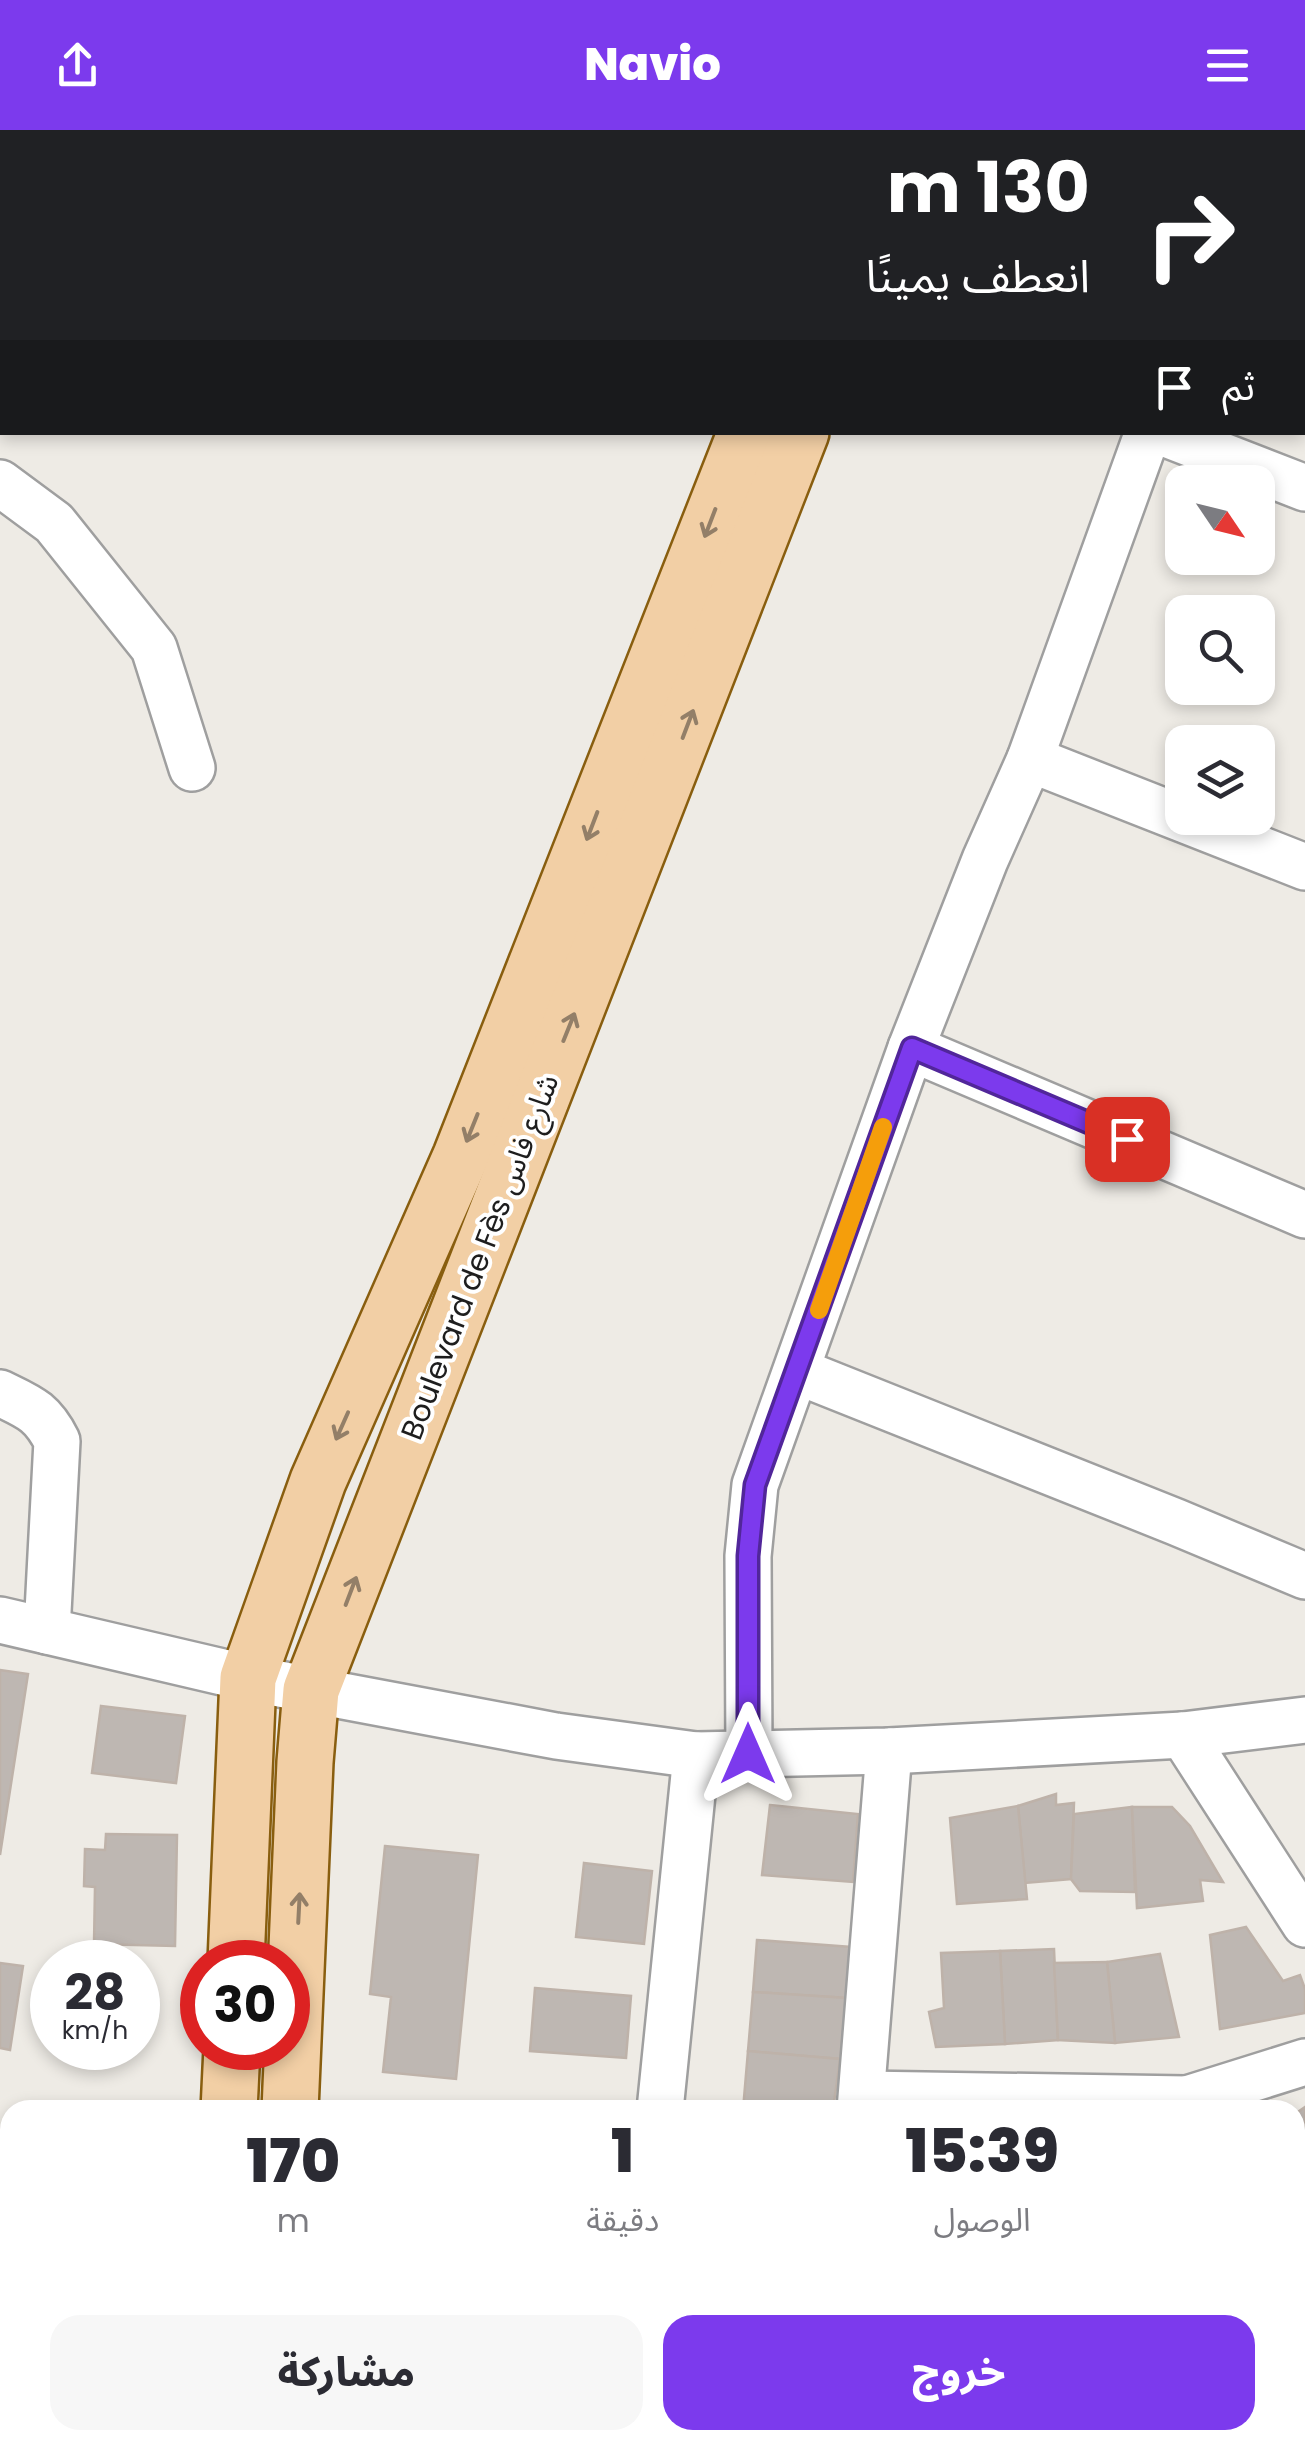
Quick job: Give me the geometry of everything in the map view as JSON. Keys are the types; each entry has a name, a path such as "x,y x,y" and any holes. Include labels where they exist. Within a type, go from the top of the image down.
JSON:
{"main road":[{"name":"Boulevard de Fès شارع فاس","path":"237,1940 248,1678 318,1481 461,1156 745,435"},
{"name":"Boulevard de Fès شارع فاس","path":"290,2100 310,1690 800,435"},
{"path":"229,2100 231,2070"}],"street":[{"path":"748,1754 748,1556 755,1485 912,1048 985,860 1030,758 1147,435"},
{"path":"1169,435 1305,488"},
{"path":"0,483 54,522 154,648 192,768"},
{"path":"1030,758 1305,867"},
{"path":"912,1048 1305,1214"},
{"path":"797,1371 1305,1576"},
{"path":"0,1393 36,1410 57,1440 48,1631"},
{"path":"0,1620 310,1690 556,1736 696,1754 889,1751 1183,1735 1305,1720"},
{"path":"1183,1735 1305,1924"},
{"path":"861,2100 889,1751"},
{"path":"661,2100 696,1754"},
{"path":"1196,2100 1305,2062"}],"building":[{"path":"0,1670 28,1674 0,1855"},
{"path":"101,1706 185,1716 176,1783 92,1773"},
{"path":"1056,1794 1056,1805 1074,1803 1071,1879 1025,1883 1018,1806"},
{"path":"770,1805 858,1814 853,1882 762,1875"},
{"path":"1018,1806 1027,1899 957,1904 950,1818"},
{"path":"1132,1807 1135,1892 1080,1891 1071,1879 1074,1814"},
{"path":"1132,1807 1172,1807 1190,1826 1223,1882 1200,1880 1203,1901 1137,1908"},
{"path":"106,1834 177,1835 175,1946 160,1946 160,1940 94,1940 95,1887 84,1886 85,1849 105,1850"},
{"path":"385,1846 478,1855 456,2079 383,2072 391,1997 370,1994"},
{"path":"584,1863 652,1871 644,1944 576,1937"},
{"path":"1246,1927 1283,1981 1300,1975 1305,1989 1305,2013 1220,2029 1210,1935"},
{"path":"757,1940 851,1947 847,1998 753,1992"},
{"path":"1054,1949 1058,2040 1005,2044 1000,1951"},
{"path":"1000,1951 1005,2044 936,2047 929,2012 944,2008 941,1953"},
{"path":"1160,1954 1179,2037 1115,2043 1107,1962"},
{"path":"1107,1962 1115,2043 1058,2040 1054,1963"},
{"path":"0,1963 23,1966 10,2050 0,2048"},
{"path":"535,1988 631,1996 626,2058 530,2051"},
{"path":"753,1992 847,1998 840,2059 748,2051"},
{"path":"748,2051 840,2059 834,2100 744,2100"}],"slow traffic":[{"path":"819,1310 883,1127"}],"route":[{"path":"748,1754 748,1556 755,1485 912,1048 1127,1139"}]}
